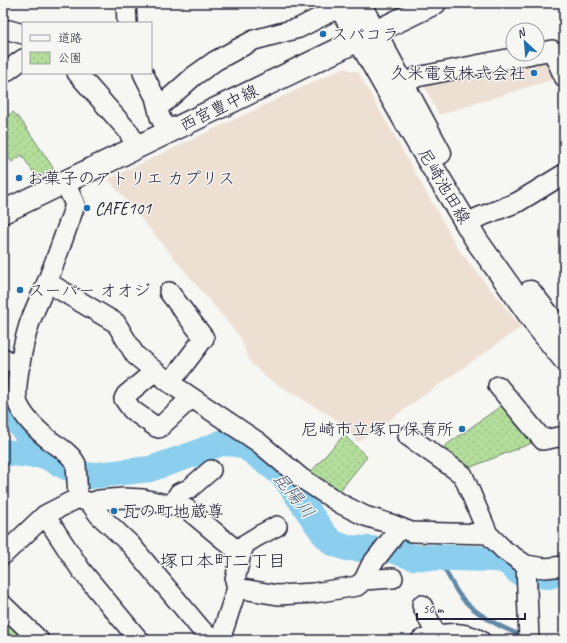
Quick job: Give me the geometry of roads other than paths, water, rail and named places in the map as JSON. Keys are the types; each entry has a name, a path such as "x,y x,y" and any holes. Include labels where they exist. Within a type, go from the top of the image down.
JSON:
{"main road":[{"name":"西宮豊中線","path":"3,212 435,3"},
{"name":"尼崎池田線","path":"346,4 367,36 404,84 436,146 477,218 510,268 564,335"},
{"name":"尼崎池田線","path":"367,36 412,132 477,241 539,328 564,359"}],"street":[{"path":"126,3 127,22"},
{"path":"158,108 194,76 215,61 254,40 299,28 346,4"},
{"path":"3,31 9,30 22,34"},
{"path":"545,51 552,50 564,77"},
{"path":"404,84 417,77 505,59"},
{"path":"3,74 22,60"},
{"path":"78,74 128,130 136,148"},
{"path":"143,74 158,108 160,117 168,132"},
{"path":"477,218 518,202 564,174"},
{"path":"65,182 75,205 47,282 29,325 11,362 16,398 19,406 30,422 50,441 69,455 76,464 82,496 98,515 131,545 201,629 212,640"},
{"path":"47,282 116,323 135,356 191,398 258,442 301,478 341,504 365,516 411,532 488,534"},
{"path":"169,292 204,338 170,383"},
{"path":"155,371 126,395 124,399 132,410 159,428 191,398"},
{"path":"498,386 543,440 564,436"},
{"path":"408,436 463,475 488,534 526,572 529,638"},
{"path":"172,505 179,493 189,489 211,470"},
{"path":"3,555 45,515 82,496 99,500 123,498 143,499 187,509 241,554"},
{"path":"45,515 81,570 139,640"},
{"path":"220,640 237,588 235,580 241,554 246,544 277,526"},
{"path":"237,588 278,595 307,593 357,586 364,580 371,565 400,528"},
{"path":"526,572 564,566"},
{"path":"364,580 393,578"},
{"path":"3,605 39,640"},
{"path":"422,605 429,638 468,634 480,640"}],"waterway":[{"path":"3,403 43,455"},
{"name":"昆陽川","path":"3,452 43,455 66,467 89,476 150,469 221,443 238,444 246,447 278,471 286,479 324,534 333,543 347,548 391,550 412,557 497,559 507,562 521,574 550,576"},
{"path":"438,558 458,593 471,607 506,629 524,636"},
{"path":"533,639 556,640"}],"place":[{"name":"スパコラ","path":"323,34"},
{"name":"久米電気株式会社","path":"534,73"},
{"name":"お菓子のアトリエ カプリス","path":"19,178"},
{"name":"CAFE101","path":"87,208"},
{"name":"スーパー オオジ","path":"20,290"},
{"name":"尼崎市立塚口保育所","path":"462,429"},
{"name":"瓦の町地蔵尊","path":"114,511"}],"district":[{"name":"塚口本町二丁目","path":"223,561"}]}
